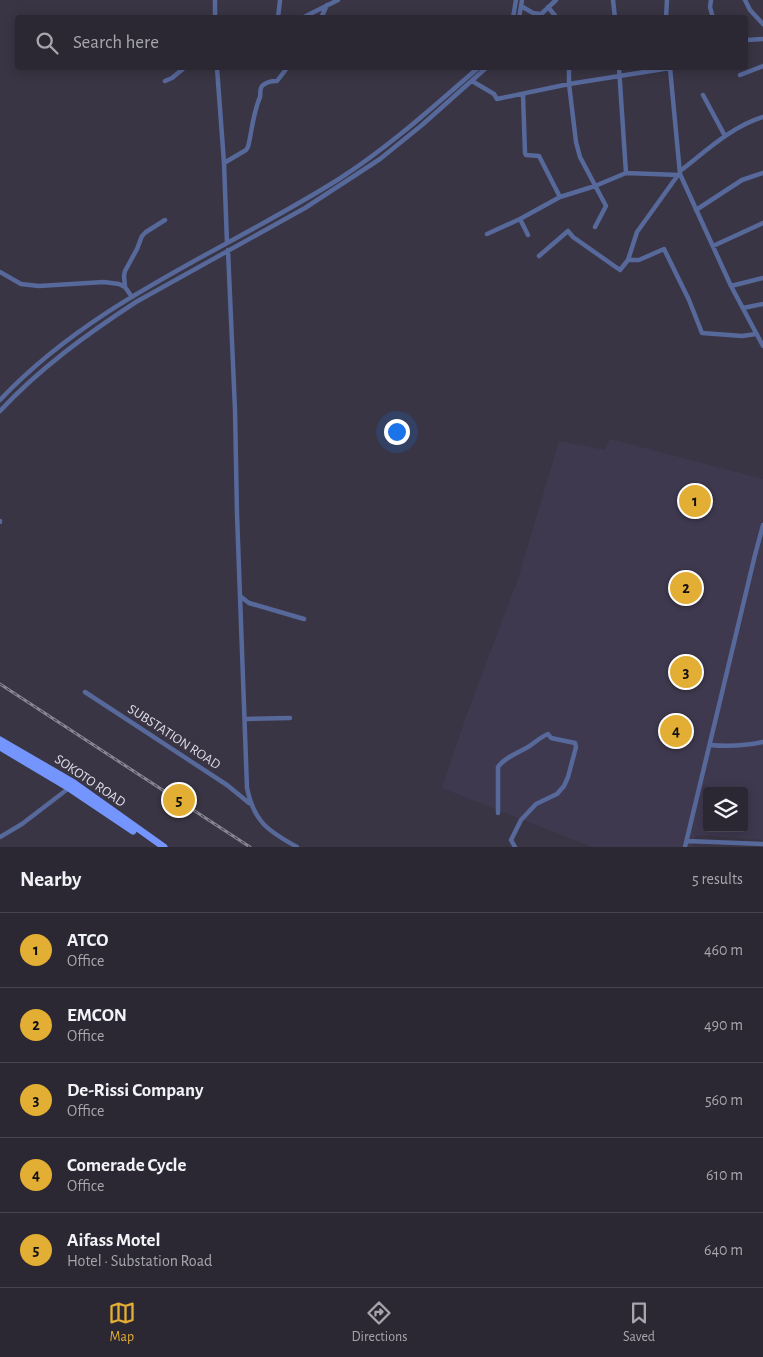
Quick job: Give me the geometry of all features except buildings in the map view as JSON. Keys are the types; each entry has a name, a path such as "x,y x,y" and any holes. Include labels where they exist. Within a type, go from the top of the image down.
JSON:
{"main road":[{"name":"SOKOTO ROAD","path":"0,740 74,784 164,847"},
{"name":"SOKOTO ROAD","path":"0,747 69,788 156,847"}],"street":[{"path":"215,0 215,15"},
{"path":"278,15 280,0"},
{"path":"310,15 338,0"},
{"path":"514,15 516,0"},
{"path":"520,15 522,0"},
{"path":"540,15 556,0"},
{"path":"613,0 615,15"},
{"path":"666,15 667,0"},
{"path":"711,0 710,7 712,15"},
{"path":"745,0 750,10 763,24"},
{"path":"322,15 327,5"},
{"path":"522,6 537,15"},
{"path":"548,7 555,15"},
{"path":"748,40 763,39"},
{"path":"740,75 763,66"},
{"path":"165,81 182,70"},
{"path":"217,70 224,163 227,243"},
{"path":"224,163 246,150 256,106 261,95 260,90 263,84 276,81 285,70"},
{"path":"0,400 36,366 90,324 132,297 300,203 376,155 476,70"},
{"path":"0,411 58,356 136,302 305,208 380,159 422,125 484,70"},
{"path":"569,70 576,142 580,157 606,206 595,227"},
{"path":"619,70 626,173"},
{"path":"472,81 494,94 497,99 570,84 659,70"},
{"path":"670,70 680,173 714,246 730,286 763,346"},
{"path":"523,94 525,154 539,156 560,197"},
{"path":"703,95 725,136"},
{"path":"539,256 568,231 573,237 620,270 628,260 637,232 680,173 725,136 763,117"},
{"path":"487,234 520,219 560,197 595,186 626,173 680,173"},
{"path":"696,210 742,180 763,173"},
{"path":"520,219 528,235"},
{"path":"125,287 125,271 142,236 165,220"},
{"path":"714,246 763,223"},
{"path":"628,260 639,260 664,249 690,300 702,333 742,336 756,334"},
{"path":"228,250 247,788 250,803 265,827 278,837 297,847"},
{"path":"0,272 21,284 39,286 104,282 119,284 125,287 132,297"},
{"path":"730,286 763,278"},
{"path":"153,285 156,291"},
{"path":"743,308 763,304"},
{"path":"685,847 754,555 763,525"},
{"path":"240,596 249,603 304,619"},
{"path":"240,611 249,603"},
{"name":"SUBSTATION ROAD","path":"85,692 227,785 250,803"},
{"path":"245,719 290,718"},
{"path":"498,813 498,767 502,762 548,734 551,738 575,743 576,747 566,782 557,794 539,802 521,820 511,840 516,847"},
{"path":"710,745 747,746 763,742"},
{"path":"0,837 22,824 69,788"},
{"path":"686,841 763,844"}],"shaded area":[{"path":"610,439 763,479 763,840 696,835 692,847 592,847 442,788 466,717 518,579 559,441 605,450"}],"railway":[{"path":"0,684 250,847"}],"place":[{"name":"ATCO","path":"695,501"},
{"name":"EMCON","path":"686,588"},
{"name":"De-Rissi Company","path":"686,672"},
{"name":"Comerade Cycle","path":"676,731"},
{"name":"Aifass Motel","path":"179,800"}]}
